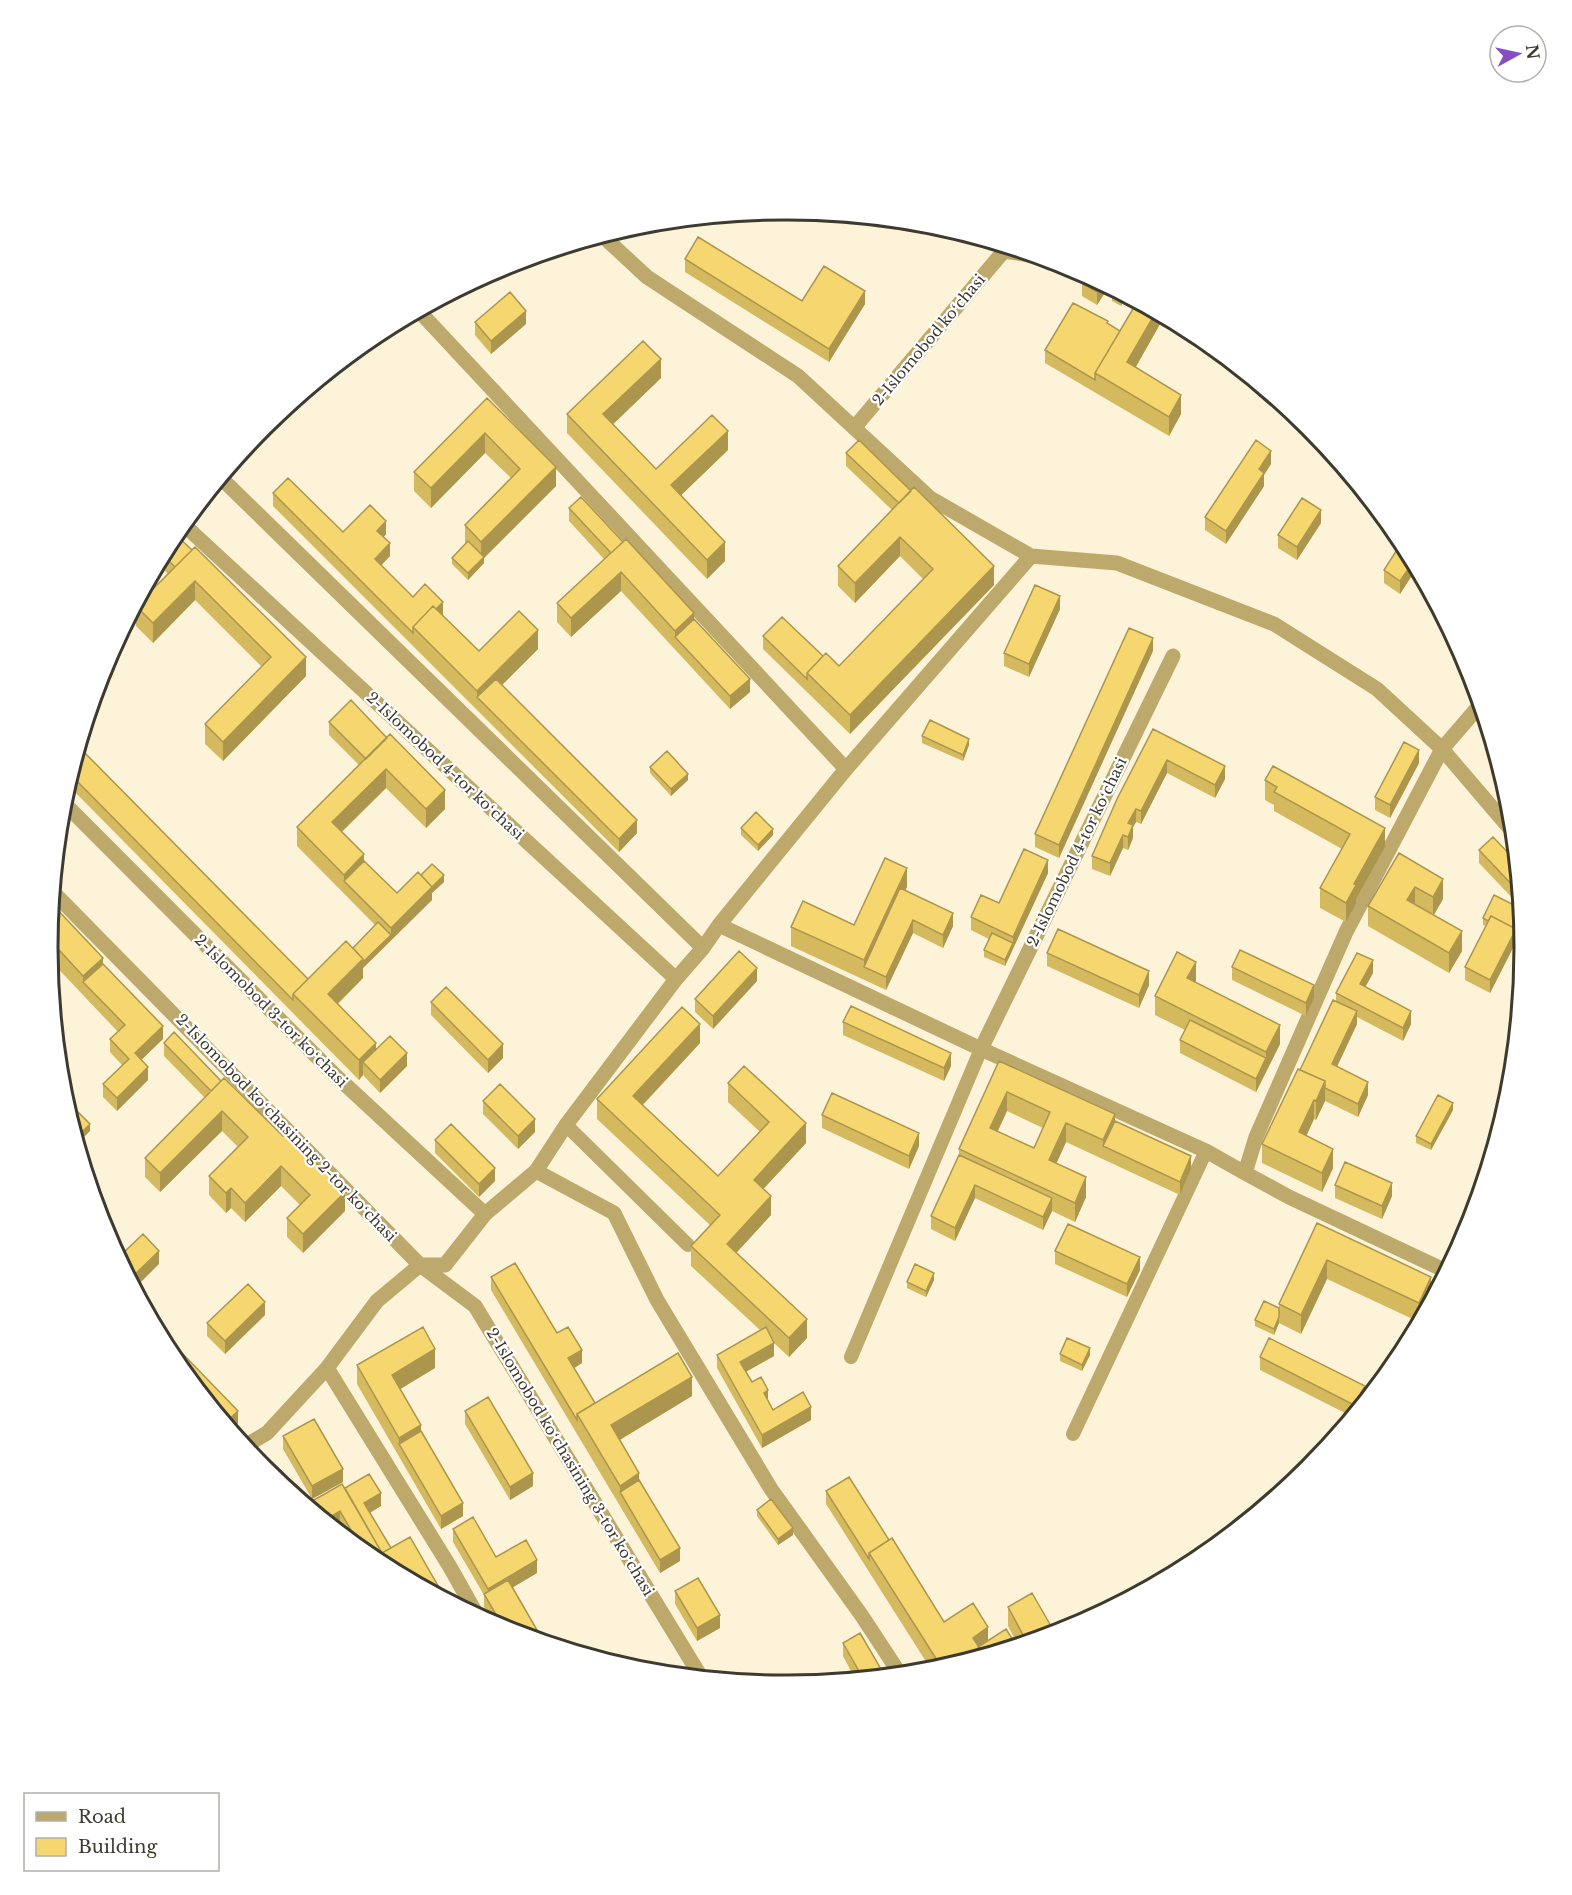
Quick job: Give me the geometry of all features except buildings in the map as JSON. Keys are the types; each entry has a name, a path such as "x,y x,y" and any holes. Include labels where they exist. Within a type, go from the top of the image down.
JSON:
{"street":[{"path":"610,242 647,276 798,376 930,498 1031,556 1117,563 1274,624 1377,689 1442,749 1502,819"},
{"name":"2-Islomobod koʻchasi","path":"854,428 1001,253"},
{"path":"424,316 846,769"},
{"path":"227,483 703,948"},
{"name":"2-Islomobod 4-tor koʻchasi","path":"190,531 676,979"},
{"path":"253,1441 267,1433 327,1368 377,1301 420,1265 445,1265 485,1214 536,1171 566,1125 719,925 846,769 1031,556"},
{"name":"2-Islomobod 4-tor koʻchasi","path":"981,1049 1173,656"},
{"path":"1245,1173 1256,1137 1346,933 1442,749 1474,712"},
{"name":"2-Islomobod 3-tor koʻchasi","path":"71,810 335,1075 485,1214"},
{"name":"2-Islomobod koʻchasining 2-tor koʻchasi","path":"60,898 420,1265"},
{"path":"719,925 981,1049 1206,1151 1289,1197 1439,1268"},
{"path":"536,1171 614,1213 657,1300 771,1489 862,1616 895,1667"},
{"name":"2-Islomobod koʻchasining 3-tor koʻchasi","path":"420,1265 475,1306 696,1669"},
{"path":"327,1368 470,1603"}],"lane":[{"path":"851,1357 981,1049"},
{"path":"566,1125 688,1245"},
{"path":"1073,1434 1206,1151"}]}
